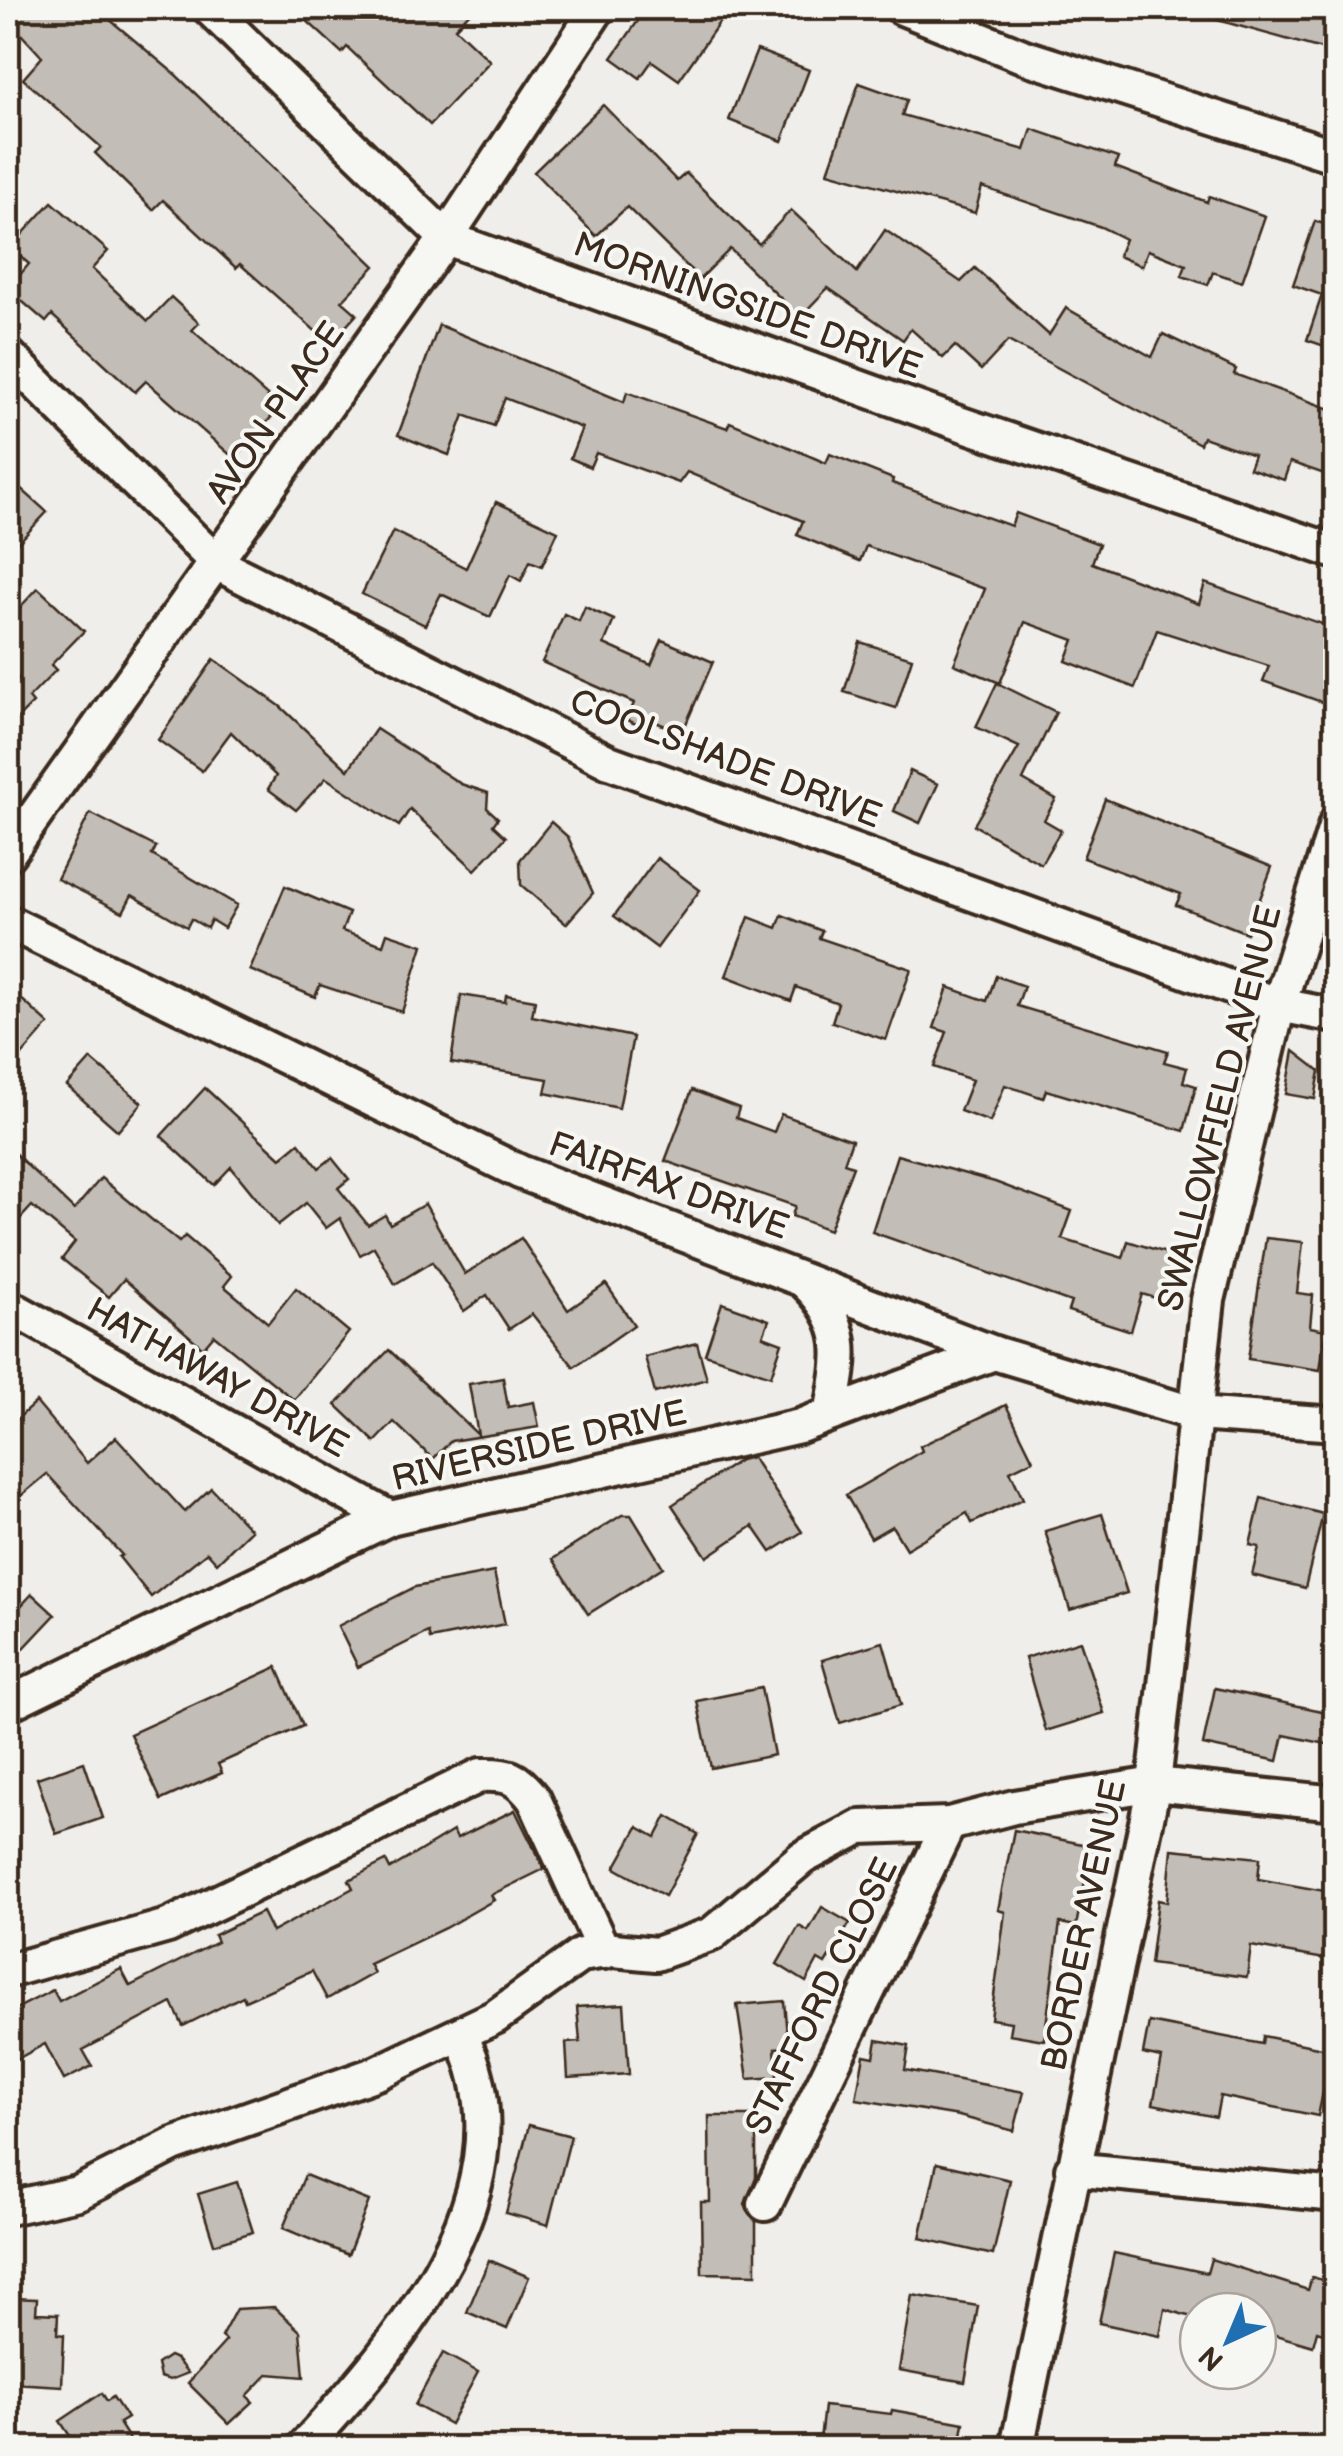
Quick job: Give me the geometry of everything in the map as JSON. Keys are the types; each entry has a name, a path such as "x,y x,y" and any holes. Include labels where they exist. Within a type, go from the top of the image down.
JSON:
{"street":[{"name":"MORNINGSIDE DRIVE","path":"209,8 446,238 950,420 1336,552"},
{"name":"AVON PLACE","path":"8,854 218,564 446,238 598,8"},
{"path":"902,8 1025,56 1336,156"},
{"name":"COOLSHADE DRIVE","path":"8,355 218,564 608,762 1279,1005 1336,1016"},
{"name":"SWALLOWFIELD AVENUE","path":"1196,1414 1208,1300 1279,1005 1336,824"},
{"name":"FAIRFAX DRIVE","path":"8,922 520,1172 994,1353 1196,1414 1336,1424"},
{"path":"798,1275 829,1305 842,1353 831,1414"},
{"name":"HATHAWAY DRIVE","path":"8,1306 390,1518"},
{"name":"RIVERSIDE DRIVE","path":"8,1704 390,1518 800,1426 994,1353"},
{"name":"BORDER AVENUE","path":"1017,2448 1154,1784 1196,1414"},
{"path":"8,1972 168,1926 480,1775 506,1774 518,1779 534,1799 604,1952"},
{"path":"8,2208 78,2192 173,2145 377,2073 461,2035 536,1990 580,1954 656,1954 712,1934 802,1858 860,1827 949,1824 1014,1807 1154,1784 1336,1802"},
{"name":"STAFFORD CLOSE","path":"765,2204 949,1824"},
{"path":"303,2448 391,2345 458,2236 475,2179 481,2128 480,2081 461,2035"},
{"path":"1072,2169 1336,2195"}],"building":[{"path":"8,8 96,8 176,75 375,266 342,301 357,314 330,344 240,264 236,268 163,200 153,210 95,153 101,147 23,79 42,57 8,20"},
{"path":"293,8 474,8 455,28 490,61 430,125 347,47 342,53"},
{"path":"647,8 709,8 723,17 679,80 652,61 640,78 612,58"},
{"path":"1197,8 1314,8 1336,14 1336,53 1196,14"},
{"path":"757,50 809,70 782,141 729,120"},
{"path":"859,83 907,100 902,115 1025,150 1032,129 1118,158 1115,167 1207,202 1209,196 1265,216 1242,282 1213,272 1208,285 1182,276 1186,265 1148,250 1142,266 1118,256 1125,239 1101,227 982,187 975,213 828,172"},
{"path":"603,105 677,181 686,173 759,244 791,210 857,272 885,230 961,282 975,268 1049,335 1066,308 1152,357 1163,334 1236,369 1234,374 1336,411 1336,478 1290,462 1284,480 1249,468 1254,455 1203,437 1200,444 1008,341 981,370 955,346 943,358 911,329 903,340 828,288 800,317 730,249 700,279 627,207 596,236 534,172"},
{"path":"52,202 108,251 92,269 148,321 171,297 199,323 192,330 280,407 235,459 146,381 135,392 52,315 46,322 8,289 29,264 10,248"},
{"path":"1315,221 1336,228 1336,350 1307,340 1322,295 1293,285"},
{"path":"439,325 624,402 627,392 727,428 730,422 826,463 830,454 893,479 892,483 1011,526 1016,513 1099,544 1092,563 1199,604 1205,583 1336,629 1336,670 1324,703 1263,681 1269,666 1157,630 1135,688 1066,661 1074,640 1025,622 1000,683 954,664 985,589 866,546 860,561 797,535 803,521 687,472 679,483 596,453 590,467 570,458 582,428 505,398 494,426 464,415 449,455 398,435"},
{"path":"8,477 47,512 19,542 8,532"},
{"path":"496,502 558,531 542,566 530,561 521,581 510,575 490,617 441,594 425,625 362,594 393,531 466,568"},
{"path":"38,588 84,631 51,665 56,670 29,698 33,703 8,728 8,676 14,683 19,679 8,668 8,620"},
{"path":"585,607 614,620 604,644 651,665 662,640 713,662 682,733 651,720 647,729 627,720 634,703 542,662 564,614 579,621"},
{"path":"860,642 912,658 896,708 844,692"},
{"path":"214,659 280,706 348,770 376,729 461,784 488,793 487,808 498,818 493,825 506,837 475,870 410,809 399,826 326,778 296,810 268,789 276,776 231,732 202,771 158,740"},
{"path":"997,683 1056,712 1023,780 1056,799 1044,820 1061,830 1041,864 974,825 1019,747 976,727"},
{"path":"910,771 938,784 920,823 894,811"},
{"path":"1105,799 1272,867 1247,933 1176,905 1181,894 1083,858"},
{"path":"90,813 156,847 152,855 237,905 224,928 211,920 207,928 191,919 187,927 132,895 123,912 57,879"},
{"path":"551,822 568,837 593,893 566,924 521,885 520,860"},
{"path":"657,858 700,890 657,948 614,916"},
{"path":"285,886 349,913 342,931 383,945 387,933 423,945 402,1012 320,985 315,997 250,970"},
{"path":"782,915 822,931 819,938 911,969 886,1040 832,1022 838,1003 796,987 791,1001 726,976 749,917 777,928"},
{"path":"996,976 1024,986 1017,1006 1168,1051 1164,1062 1187,1068 1183,1082 1196,1086 1184,1131 1046,1090 1043,1098 1005,1085 990,1122 960,1111 972,1080 934,1067 947,1032 934,1028 948,987 987,1001"},
{"path":"8,987 49,1024 8,1071"},
{"path":"461,995 505,1002 506,995 535,1000 532,1016 633,1037 619,1108 545,1093 548,1079 451,1063"},
{"path":"1294,1051 1320,1071 1315,1099 1286,1094"},
{"path":"91,1059 142,1103 118,1131 67,1086"},
{"path":"205,1088 281,1158 299,1143 319,1168 332,1158 349,1179 338,1188 368,1225 385,1215 390,1224 425,1204 465,1274 521,1238 568,1310 606,1284 634,1325 574,1367 532,1314 509,1329 487,1295 464,1311 432,1262 395,1284 374,1247 360,1255 340,1218 326,1228 306,1203 278,1225 231,1167 214,1185 161,1136"},
{"path":"692,1090 739,1108 736,1118 774,1132 781,1114 852,1140 844,1163 853,1166 829,1230 792,1216 795,1206 665,1161"},
{"path":"8,1147 74,1210 101,1178 179,1242 185,1236 232,1276 224,1286 268,1323 296,1288 349,1332 294,1400 214,1335 203,1348 124,1279 109,1297 62,1259 75,1242 32,1206 8,1232"},
{"path":"897,1155 995,1182 1072,1211 1062,1239 1123,1258 1128,1241 1176,1256 1162,1300 1142,1294 1131,1331 1068,1311 1071,1302 872,1232"},
{"path":"1266,1238 1303,1242 1297,1293 1313,1295 1310,1327 1326,1330 1320,1370 1248,1359"},
{"path":"722,1303 769,1320 763,1336 782,1343 771,1376 705,1354"},
{"path":"697,1343 707,1379 655,1393 645,1357"},
{"path":"389,1350 478,1435 469,1384 503,1378 508,1407 534,1402 539,1427 451,1441 433,1459 394,1422 375,1442 336,1405"},
{"path":"36,1402 87,1463 116,1437 185,1512 211,1488 251,1530 217,1563 207,1552 151,1597 119,1557 122,1555 47,1474 16,1500 8,1489 8,1427"},
{"path":"1006,1405 1033,1460 1010,1471 1023,1499 972,1523 967,1513 906,1549 892,1526 871,1538 846,1495 922,1451 920,1446"},
{"path":"752,1457 802,1532 771,1552 753,1526 707,1557 672,1505 740,1460"},
{"path":"1261,1498 1323,1514 1305,1588 1252,1575 1259,1547 1250,1545"},
{"path":"1102,1514 1127,1593 1070,1610 1045,1531"},
{"path":"622,1515 631,1515 663,1567 588,1614 553,1559"},
{"path":"494,1572 505,1624 430,1639 428,1632 358,1667 338,1626 415,1587"},
{"path":"32,1594 55,1615 8,1665 8,1620"},
{"path":"1080,1641 1104,1713 1046,1731 1025,1658"},
{"path":"883,1642 901,1705 840,1723 822,1660"},
{"path":"277,1667 303,1726 218,1764 222,1773 161,1800 130,1734"},
{"path":"761,1688 774,1755 711,1768 697,1701"},
{"path":"1215,1688 1336,1714 1336,1746 1284,1735 1278,1761 1203,1745"},
{"path":"84,1762 103,1818 56,1834 37,1778"},
{"path":"515,1810 544,1869 491,1895 494,1900 445,1928 369,1964 374,1973 327,1999 312,1971 245,2001 243,1996 183,2026 172,2003 83,2050 92,2066 64,2080 45,2044 8,2064 8,2013 53,1990 59,2001 121,1969 130,1986 217,1942 214,1935 262,1912 272,1932 353,1888 349,1880 386,1861 390,1869 453,1831 457,1838"},
{"path":"667,1816 698,1834 665,1896 615,1868 638,1827 656,1837"},
{"path":"1014,1830 1092,1846 1076,1926 1060,1923 1044,2040 1009,2034 1011,2022 991,2019 1005,1912 998,1910"},
{"path":"1172,1849 1260,1858 1258,1879 1336,1893 1336,1961 1251,1946 1247,1977 1150,1964 1158,1900 1167,1902"},
{"path":"822,1907 850,1923 825,1964 818,1960 806,1982 777,1964 799,1926 808,1931"},
{"path":"784,2001 788,2047 775,2048 777,2077 748,2079 737,2005"},
{"path":"624,2004 629,2074 568,2078 566,2043 580,2042 577,2007"},
{"path":"1149,2022 1262,2044 1263,2036 1332,2050 1318,2116 1220,2096 1216,2117 1153,2104 1162,2058 1143,2054"},
{"path":"877,2040 909,2046 905,2070 1024,2092 1014,2131 959,2116 856,2099 864,2055 874,2057"},
{"path":"709,2116 756,2116 756,2177 745,2204 756,2222 756,2274 702,2273 701,2202 710,2202"},
{"path":"529,2125 571,2136 548,2225 506,2213"},
{"path":"937,2163 1010,2180 993,2255 920,2238"},
{"path":"305,2175 369,2201 348,2255 283,2228"},
{"path":"237,2182 253,2232 214,2244 198,2194"},
{"path":"1114,2253 1207,2273 1211,2259 1308,2290 1312,2277 1336,2284 1336,2337 1317,2331 1313,2346 1278,2336 1278,2291 1178,2291 1178,2313 1165,2309 1160,2336 1099,2323"},
{"path":"489,2260 529,2277 507,2329 467,2312"},
{"path":"912,2295 978,2306 965,2382 899,2370"},
{"path":"10,2298 37,2299 36,2313 58,2314 57,2334 64,2335 62,2386 13,2383 14,2370 8,2369"},
{"path":"274,2307 300,2331 304,2377 268,2374 247,2396 253,2402 229,2424 188,2383 226,2341 221,2337 236,2309"},
{"path":"443,2353 478,2372 450,2424 415,2405"},
{"path":"169,2356 188,2373 170,2380 160,2377 157,2364"},
{"path":"102,2393 107,2401 113,2397 127,2418 119,2423 135,2448 78,2448 60,2421"},
{"path":"824,2406 891,2414 892,2410 964,2423 960,2448 819,2448"}]}
